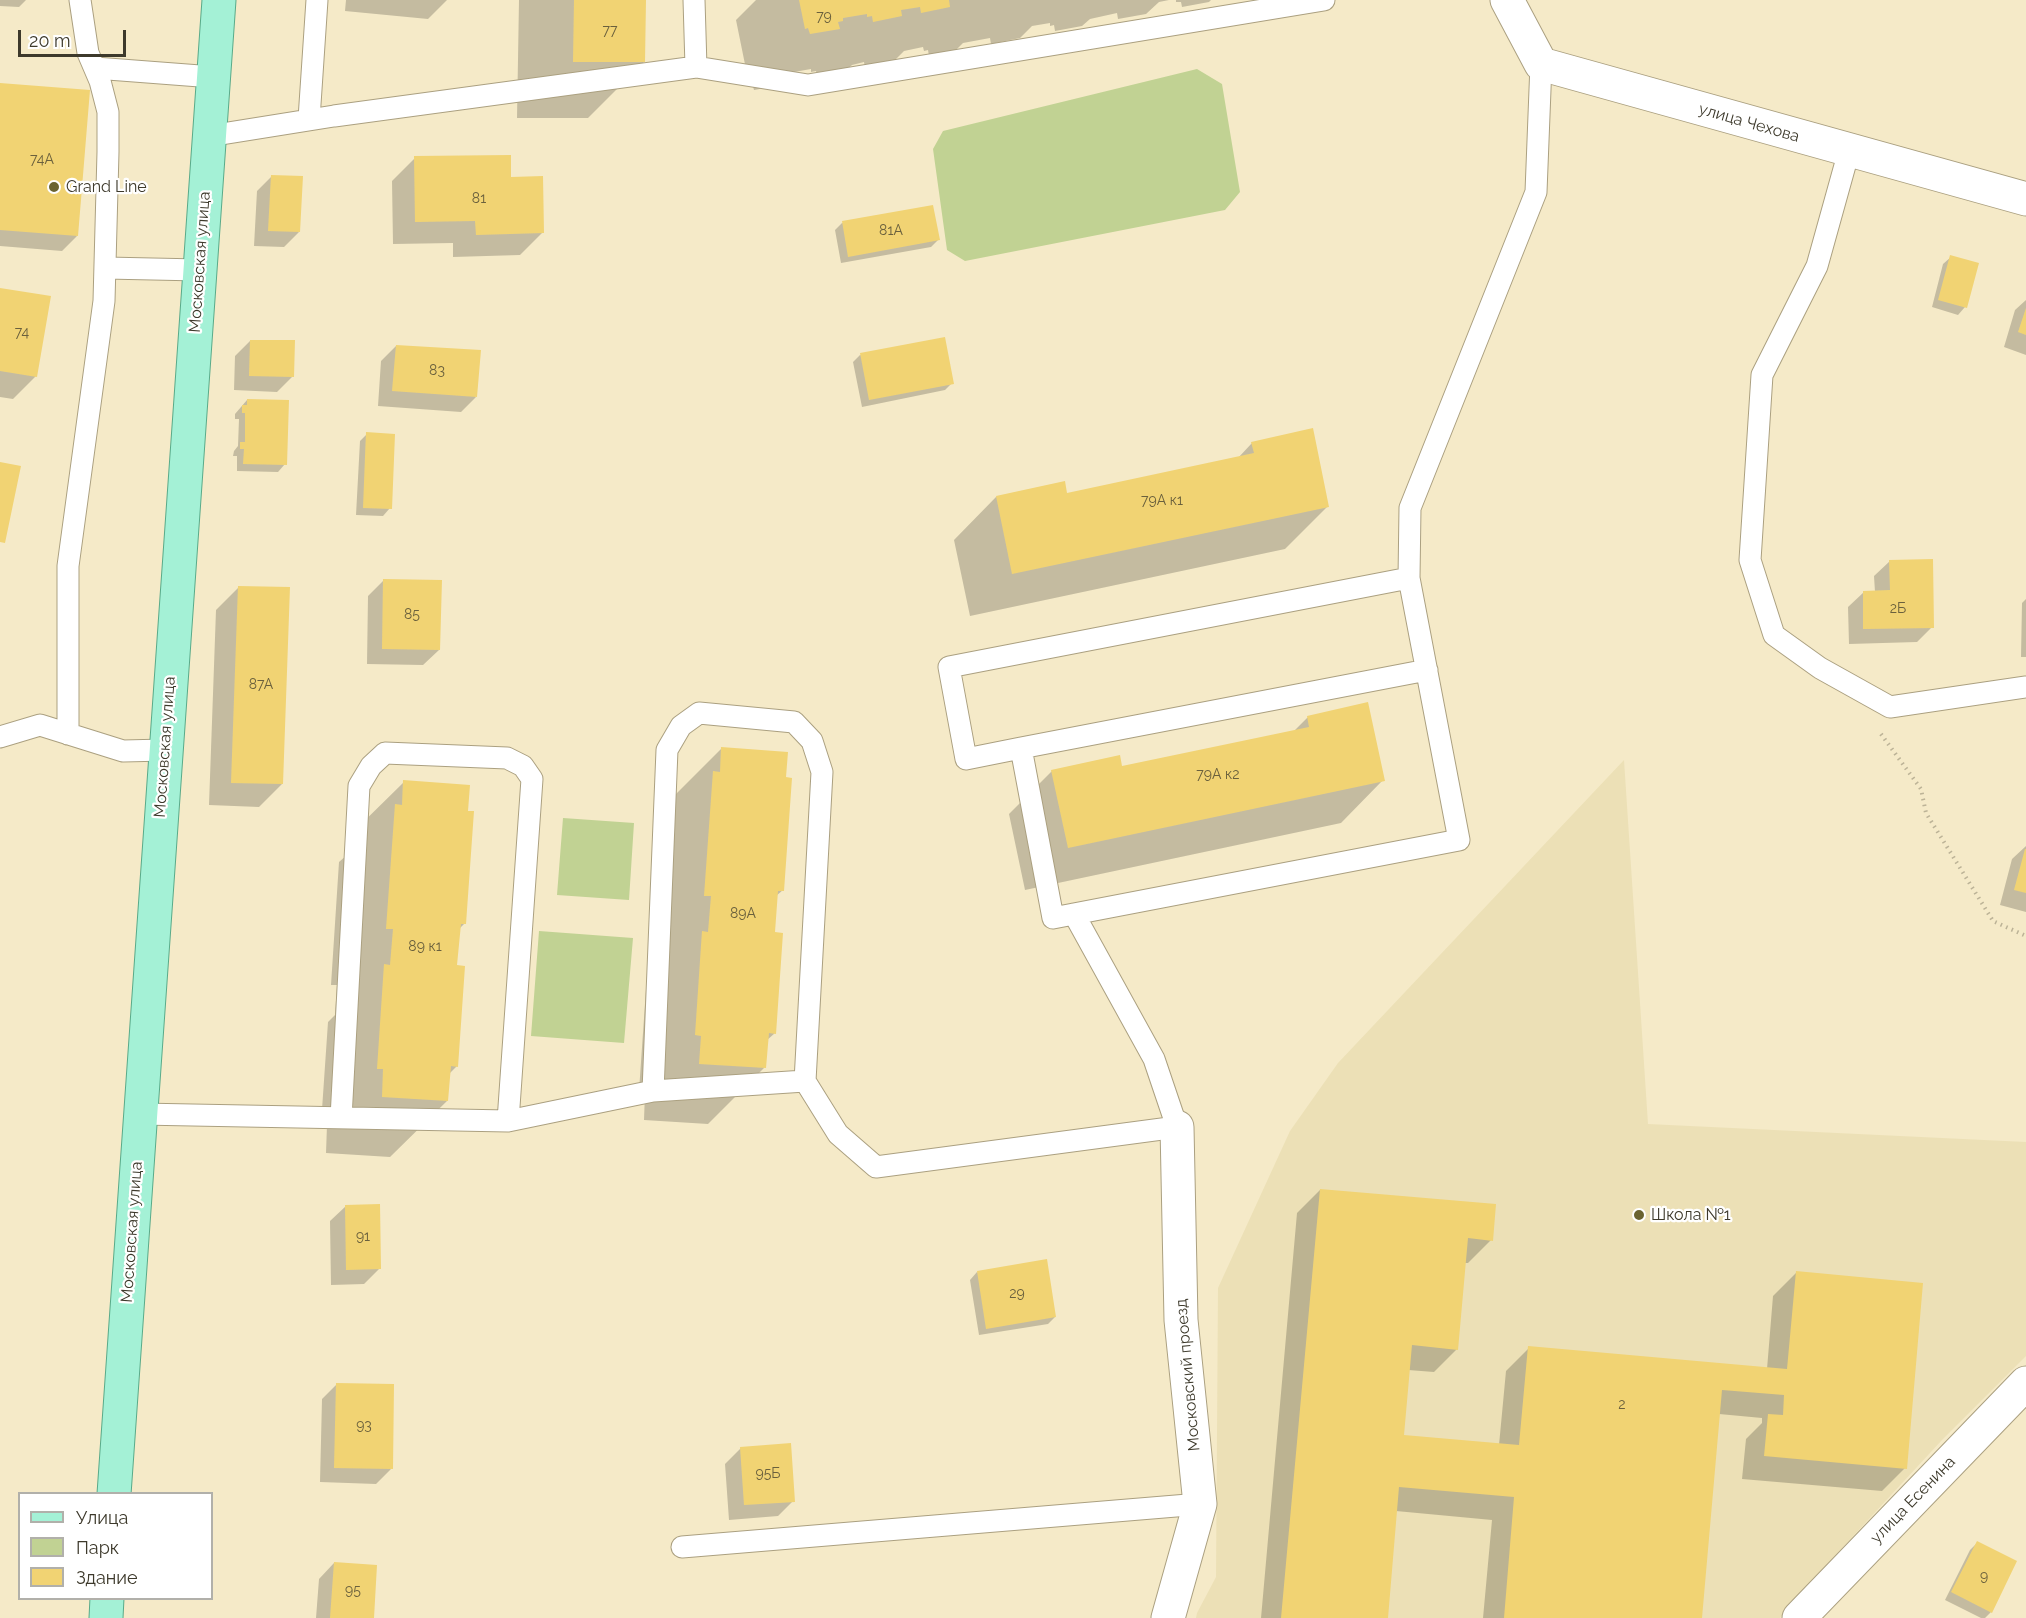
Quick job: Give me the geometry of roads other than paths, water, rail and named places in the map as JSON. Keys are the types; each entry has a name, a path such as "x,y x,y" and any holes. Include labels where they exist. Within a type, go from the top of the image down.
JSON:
{"main road":[{"name":"Московская улица","path":"114,1492 219,0"},
{"path":"106,1618 107,1600"}],"street":[{"path":"1507,0 1541,64"},
{"name":"улица Чехова","path":"1541,64 2026,200"},
{"name":"Московский проезд","path":"1168,1618 1200,1504 1181,1320 1177,1127"},
{"name":"улица Есенина","path":"1800,1618 2026,1383"}],"lane":[{"path":"68,734 68,566 88,430 106,268 108,112 95,68 88,53 80,0"},
{"path":"309,119 317,0"},
{"path":"694,0 696,67"},
{"path":"209,136 309,119 696,67 808,85 1324,0"},
{"path":"1021,748 1053,918 1459,840 1409,578 1410,508 1536,192 1541,64"},
{"path":"95,68 213,77"},
{"path":"1849,151 1817,266 1762,375 1750,560 1774,635 1820,668 1890,707 2026,687"},
{"path":"106,268 199,270"},
{"path":"1409,578 949,667 966,759 1427,670"},
{"path":"653,1091 667,750 681,726 699,713 794,722 812,741 822,772 805,1081 838,1134 876,1167 1177,1127 1154,1059 1074,914"},
{"path":"0,737 40,725 123,751 165,750"},
{"path":"341,1118 359,786 371,766 386,753 507,758 523,766 532,779 508,1121"},
{"path":"140,1114 508,1121 653,1091 805,1081"},
{"path":"682,1547 1200,1504"}],"place":[{"name":"Grand Line","path":"54,187"},
{"name":"Школа №1","path":"1639,1215"}]}
